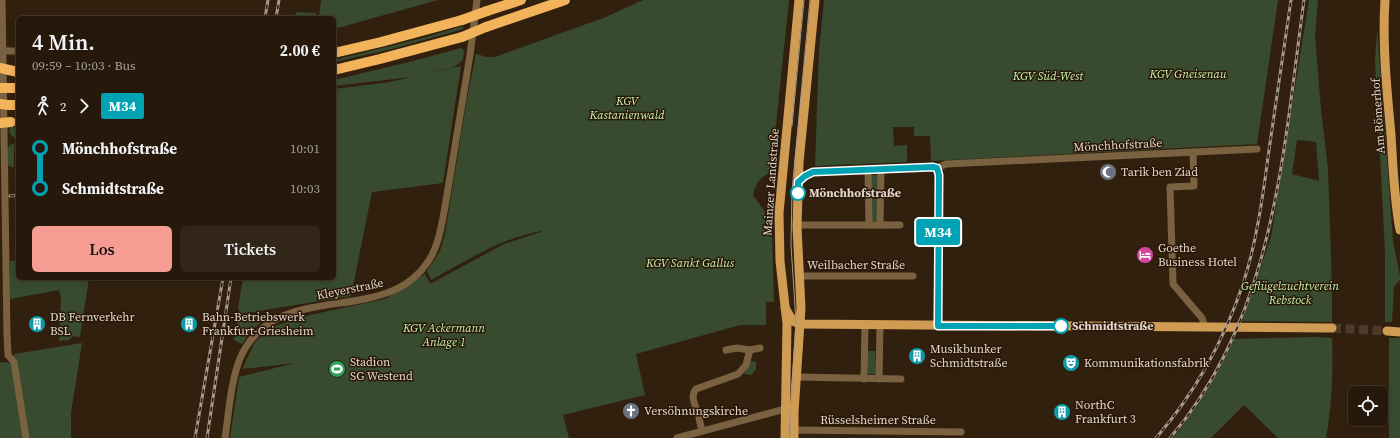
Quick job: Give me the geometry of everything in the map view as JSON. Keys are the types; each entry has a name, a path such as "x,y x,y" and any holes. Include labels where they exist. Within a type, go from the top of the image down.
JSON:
{"highway":[{"path":"336,53 462,20 521,0"},
{"path":"336,70 380,60 462,37 486,27 565,0"},
{"path":"0,123 14,122"}],"main road":[{"name":"Mainzer Landstraße","path":"785,438 787,324 780,261 779,213 799,0"},
{"path":"794,434 801,300 797,226 798,182 815,0"},
{"name":"Am Römerhof","path":"1385,0 1384,33 1388,95 1400,230"},
{"path":"785,308 793,321 800,324 1332,328"},
{"path":"786,342 790,331 800,324"},
{"path":"799,347 804,334 816,324"},
{"path":"1400,329 1388,331 1400,332"}],"street":[{"path":"2,0 3,241 8,355 14,362 26,438"},
{"name":"Kleyerstraße","path":"225,438 237,369 249,343 264,327 279,317 290,313 360,300 392,292 411,281 424,268 436,248 442,225 471,46 476,0"},
{"path":"2,51 16,51"},
{"name":"Mönchhofstraße","path":"813,172 868,169 937,168 946,164 1258,149"},
{"path":"1193,152 1194,186 1170,187 1173,284 1202,318 1204,326"},
{"path":"799,162 805,168 813,172"},
{"path":"937,168 939,175 938,326"},
{"path":"868,169 869,225"},
{"path":"880,225 881,169"},
{"path":"798,182 813,172"},
{"path":"797,226 900,225"},
{"name":"Weilbacher Straße","path":"799,276 913,276"},
{"path":"864,379 865,325"},
{"path":"879,379 880,325"},
{"path":"726,350 737,348 750,350 760,348"},
{"path":"702,431 692,397 693,392 696,389 738,374 746,365 750,350"},
{"path":"796,377 901,379"},
{"path":"679,438 785,409"},
{"name":"Rüsselsheimer Straße","path":"794,434 850,435 961,432"}],"green space":[{"path":"321,0 438,0 336,28 336,16 319,16"},
{"path":"643,0 789,0 771,172 759,181 753,195 765,212 765,230 772,231 774,302 766,302 766,325 740,325 636,354 645,395 563,415 569,438 230,438 239,377 295,363 242,369 255,342 272,327 310,315 385,299 425,274 430,284 504,244 541,232 526,234 484,251 431,280 427,271 440,251 445,234 467,98 476,54 487,57 495,57 606,17"},
{"path":"824,0 1278,0 1257,144 931,161 930,136 914,136 914,127 893,127 894,146 907,145 907,162 815,166 819,50"},
{"name":"Geflügelzuchtverein Rebstock","path":"1309,0 1318,0 1315,35 1321,110 1328,168 1332,322 1242,321 1271,237","holes":["1297,140 1316,142 1319,181 1292,174"]},
{"path":"296,12 316,13 315,16 295,16"},
{"path":"463,26 463,29 392,49 336,62 336,60 423,38"},
{"path":"1377,30 1393,241 1400,276 1400,280 1394,286 1392,322 1385,322 1385,251 1375,60"},
{"path":"461,48 464,50 463,60 454,67 419,75 461,66 443,183 372,192 351,296 240,314 238,308 243,280 336,280 336,89 390,82 411,77 336,86 336,80"},
{"path":"11,127 16,127 16,138 11,135 9,130"},
{"path":"16,144 14,145 14,167 7,165 7,149 10,145"},
{"path":"872,175 878,175 879,219 877,221 872,221"},
{"path":"16,260 16,280 89,280 80,337 73,336 69,340 59,341 61,298 59,290 10,299 10,261"},
{"path":"264,314 264,320 250,332 242,344 234,340 238,318"},
{"path":"1332,338 1332,388 1326,438 1278,438 1244,405 1211,438 1173,438 1199,403 1234,339"},
{"path":"1389,338 1400,338 1400,438 1389,438"},
{"path":"82,343 71,413 71,438 27,438 14,354"},
{"path":"867,351 875,351 876,374 868,374"},
{"path":"750,361 756,362 756,369 751,375 744,374"},
{"path":"0,362 12,363 24,438 0,438"}],"tunnel":[{"path":"1332,328 1387,331"}],"tram line":[{"path":"792,126 804,0"},
{"path":"790,438 796,322 791,245 792,191 810,0"}],"railway":[{"path":"265,16 268,0"},
{"path":"276,16 279,0"},
{"path":"1156,438 1183,403 1207,365 1227,325 1248,268 1259,218 1291,0"},
{"path":"1170,438 1205,390 1232,339 1253,285 1268,230 1280,173 1304,0"},
{"path":"10,196 16,195"},
{"path":"195,438 223,280"},
{"path":"207,438 231,280"}],"bus line":[{"name":"M34","path":"798,193 798,182 809,173 813,172 868,169 937,168 939,175 938,326 1061,326"}],"place":[{"name":"Tarik ben Ziad","path":"1108,172"},
{"name":"Mönchhofstraße","path":"798,193"},
{"name":"Goethe Business Hotel","path":"1145,255"},
{"name":"DB Fernverkehr BSL","path":"37,324"},
{"name":"Bahn-Betriebswerk Frankfurt-Griesheim","path":"189,324"},
{"name":"Schmidtstraße","path":"1061,326"},
{"name":"Musikbunker Schmidtstraße","path":"917,356"},
{"name":"Kommunikationsfabrik","path":"1071,363"},
{"name":"Stadion SG Westend","path":"337,369"},
{"name":"Versöhnungskirche","path":"631,411"},
{"name":"NorthC Frankfurt 3","path":"1062,412"}],"park label":[{"name":"KGV Gneisenau","path":"1188,74"},
{"name":"KGV Süd-West","path":"1048,76"},
{"name":"KGV Kastanienwald","path":"627,108"},
{"name":"KGV Sankt Gallus","path":"690,263"},
{"name":"KGV Ackermann Anlage 1","path":"444,335"}]}
